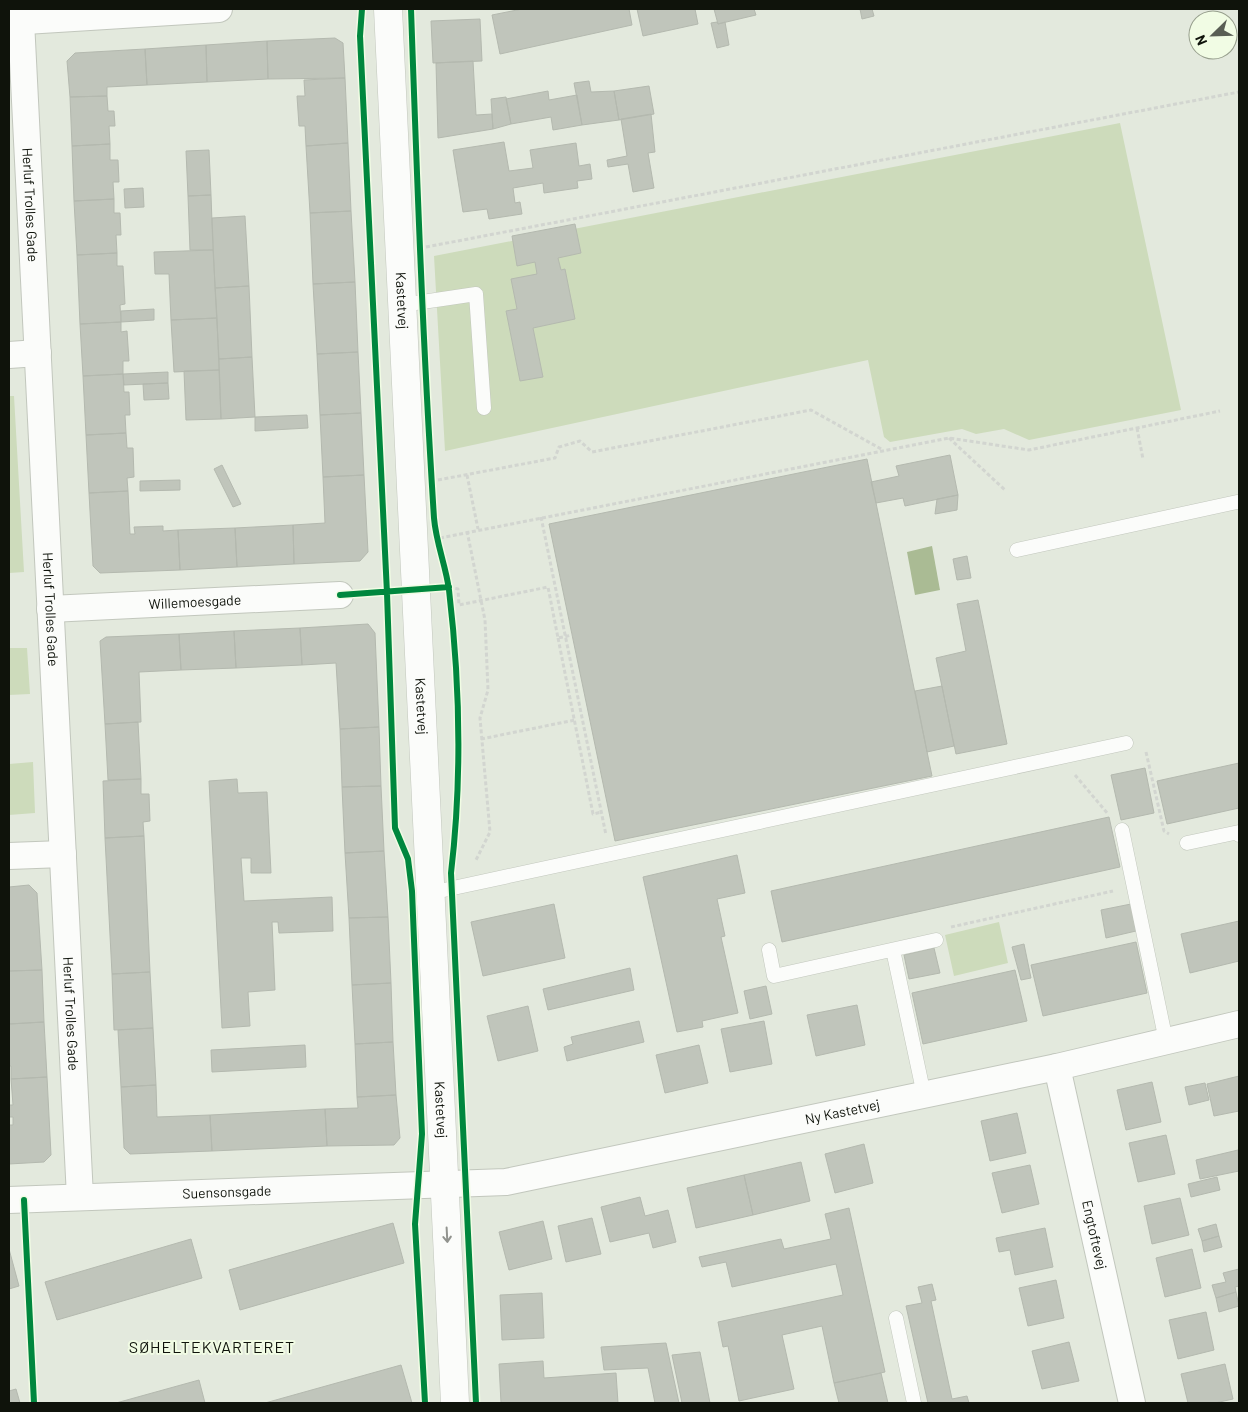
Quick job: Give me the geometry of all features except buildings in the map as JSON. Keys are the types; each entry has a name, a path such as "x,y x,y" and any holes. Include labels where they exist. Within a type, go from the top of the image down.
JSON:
{"street":[{"path":"15,22 219,9"},
{"name":"Kastetvej","path":"388,9 455,1403"},
{"name":"Herluf Trolles Gade","path":"15,22 38,353 80,1197"},
{"path":"9,354 38,353"},
{"name":"Willemoesgade","path":"50,610 340,595"},
{"path":"9,856 63,854"},
{"name":"Ny Kastetvej","path":"444,1186 506,1182 1056,1067 1239,1024"},
{"name":"Engtoftevej","path":"1056,1067 1132,1403"},
{"name":"Suensonsgade","path":"9,1200 444,1186"}],"lane":[{"path":"402,305 476,294 484,408"},
{"path":"1017,550 1237,502"},
{"path":"430,893 1126,743"},
{"path":"1122,830 1166,1041"},
{"path":"1187,843 1239,832 1239,835"},
{"path":"769,950 774,976 936,940"},
{"path":"892,950 924,1095"},
{"path":"896,1318 914,1403"}],"path":[{"path":"420,248 1239,92"},
{"path":"420,238 421,257"},
{"path":"432,471 432,481 555,458 559,447 580,441 592,452 811,410 884,450"},
{"path":"436,539 467,531 949,438 1030,450 1220,412"},
{"path":"1138,428 1144,459"},
{"path":"949,438 1004,490"},
{"path":"467,475 478,529"},
{"path":"541,517 610,854"},
{"path":"435,530 439,549"},
{"path":"462,887 490,832 480,718 488,690 485,620 467,531"},
{"path":"446,578 450,597"},
{"path":"416,589 449,587 458,590 459,605 548,587 593,814 602,812"},
{"path":"558,638 572,635"},
{"path":"481,739 574,720"},
{"path":"1146,749 1164,832 1187,843"},
{"path":"1061,758 1122,830"},
{"path":"936,940 942,928 1134,886"}],"shaded area":[{"path":"1120,123 1181,410 1029,440 1004,429 976,434 962,429 890,442 884,437 868,360 445,451 434,256"},
{"path":"9,396 14,396 24,572 9,573"},
{"path":"932,546 940,590 915,595 907,552"},
{"path":"9,648 27,648 30,694 9,695"},
{"path":"33,762 35,813 9,815 9,764"},
{"path":"999,922 1008,963 954,976 945,935"}],"cycle path":[{"path":"362,9 360,36 387,593 395,828 408,859 412,891 422,1134 415,1224 425,1403"},
{"path":"411,9 423,327 434,518 449,590 456,660 458,767 455,838 451,873 476,1403"},
{"path":"340,595 449,587"},
{"path":"24,1200 34,1403"}],"district":[{"name":"SØHELTEKVARTERET","path":"212,1347"}]}
